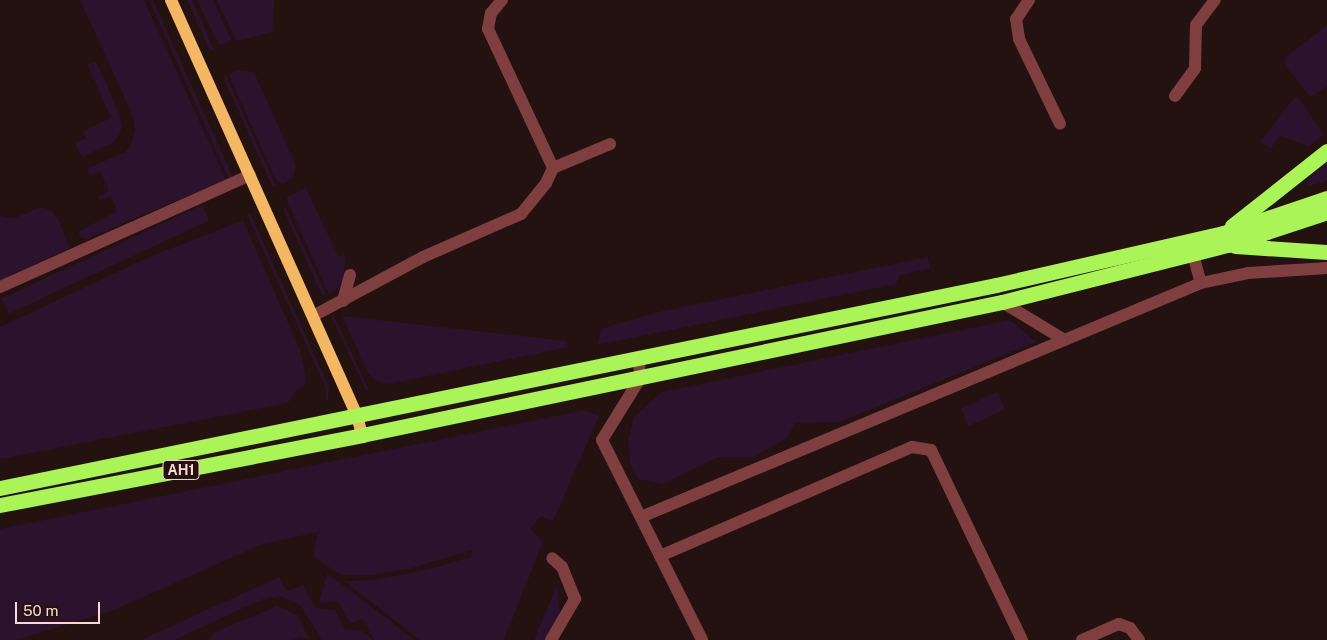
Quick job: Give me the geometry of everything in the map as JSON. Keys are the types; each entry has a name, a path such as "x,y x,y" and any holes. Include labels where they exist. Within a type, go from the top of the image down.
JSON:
{"highway":[{"path":"1226,239 1327,151"},
{"path":"362,435 1002,302 1193,254 1327,198"},
{"path":"357,416 1226,239 1327,212"},
{"path":"1226,239 1327,252"},
{"name":"AH1","path":"0,488 357,416"},
{"name":"AH1","path":"0,505 362,435"}],"main road":[{"path":"171,0 357,416 362,435"}],"street":[{"path":"502,0 491,13 488,29 553,168"},
{"path":"1029,0 1016,19 1019,39 1060,124"},
{"path":"1176,96 1195,68 1196,25 1215,0"},
{"path":"313,316 424,256 521,214 546,183 553,168 610,144"},
{"path":"0,288 250,175"},
{"path":"1193,254 1201,283"},
{"path":"641,517 1063,339 1201,283 1248,273 1327,268"},
{"path":"343,300 350,275"},
{"path":"1002,302 1063,339"},
{"path":"638,358 641,377 602,440 702,640"},
{"path":"660,556 912,448 931,450 1022,640"},
{"path":"551,640 575,599 562,567 552,558"},
{"path":"1082,640 1119,624 1130,628 1140,640"}],"shaded area":[{"path":"80,0 144,0 226,180 86,239 81,238 78,232 117,211 111,196 100,201 98,197 109,191 100,171 90,175 87,169 125,152 131,145 135,130 133,116"},
{"path":"149,0 153,0 233,177 229,179"},
{"path":"187,0 192,0 215,52 209,49"},
{"path":"197,0 213,0 232,42 219,45"},
{"path":"217,0 274,0 273,32 236,41"},
{"path":"1327,25 1327,86 1310,97 1285,64 1286,57"},
{"path":"96,61 120,115 122,128 114,142 82,157 75,143 86,138 83,131 111,118 87,65"},
{"path":"236,70 254,72 296,165 293,177 283,184 276,180 229,75"},
{"path":"225,74 276,186 272,186 225,82"},
{"path":"1298,97 1324,135 1308,146 1280,135 1271,148 1260,142 1294,98"},
{"path":"1327,162 1327,181 1309,186 1306,182 1309,178"},
{"path":"306,188 338,256 346,255 343,279 337,289 329,294 286,198"},
{"path":"284,204 326,295 322,295 284,212"},
{"path":"202,205 209,220 9,314 2,298"},
{"path":"41,207 51,210 59,221 69,248 0,281 0,214 3,217 15,218"},
{"path":"250,213 329,387 328,401 326,400 326,388 247,215"},
{"path":"243,220 300,350 306,384 296,390 288,403 0,459 0,327 147,258"},
{"path":"928,257 930,269 900,275 896,284 597,345 601,329 658,312"},
{"path":"334,316 369,390 366,391 332,318"},
{"path":"342,316 566,341 568,347 389,384 376,381 368,373"},
{"path":"1010,320 1036,342 839,422 795,423 787,438 753,457 718,457 663,484 638,479 630,463 628,441 634,417 662,392"},
{"path":"997,392 1005,409 969,426 961,409"},
{"path":"585,410 599,416 553,521 541,516 530,529 543,542 504,640 420,640 344,581 373,580 422,571 471,557 472,550 412,568 372,575 341,575 313,557 318,532 262,544 114,610 16,640 0,640 0,529"},
{"path":"327,573 414,640 374,640 363,619 350,623 338,601 319,603"},
{"path":"279,577 287,591 303,585 315,608 335,610 344,629 362,631 373,640 322,640 300,605 279,596 263,599 174,640 141,640"},
{"path":"557,585 560,611 555,623 545,640 534,640"},
{"path":"277,606 297,615 310,640 301,637 292,640 209,640 213,633"}]}
